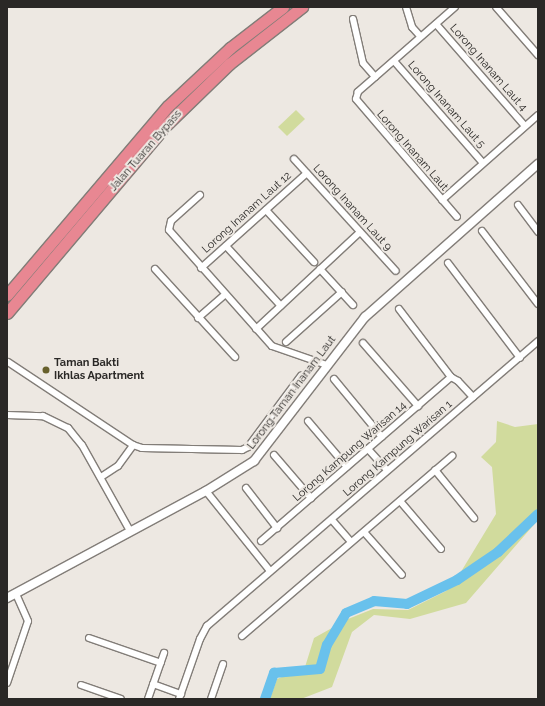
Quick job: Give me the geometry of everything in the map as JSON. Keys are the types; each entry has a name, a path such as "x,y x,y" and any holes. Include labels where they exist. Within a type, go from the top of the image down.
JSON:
{"highway":[{"name":"Jalan Tuaran Bypass","path":"8,292 168,106 224,53 283,7"},
{"name":"Jalan Tuaran Bypass","path":"7,313 165,126 229,64 302,7"},
{"path":"280,23 310,7"}],"main road":[{"name":"Lorong Taman Inanam Laut","path":"7,598 206,491 246,467 260,456 327,365 371,311 538,164"}],"street":[{"path":"406,7 412,27 420,36"},
{"path":"353,19 363,63 374,77 455,7"},
{"path":"496,7 538,55"},
{"name":"Lorong Inanam Laut 4","path":"436,24 525,126"},
{"name":"Lorong Inanam Laut 5","path":"394,61 484,163"},
{"name":"Lorong Inanam Laut","path":"374,77 356,96 358,105 457,217"},
{"path":"442,200 538,115"},
{"name":"Lorong Inanam Laut 9","path":"294,158 396,271"},
{"name":"Lorong Inanam Laut 12","path":"201,268 307,173"},
{"path":"200,195 169,224 169,230 224,294 256,329 277,349 327,365"},
{"path":"518,205 538,232"},
{"path":"266,210 314,262"},
{"path":"482,231 538,304"},
{"path":"256,329 360,232"},
{"path":"226,246 281,306"},
{"path":"448,263 520,358"},
{"path":"155,269 235,358"},
{"path":"320,269 353,305"},
{"path":"286,342 342,292"},
{"path":"198,318 224,294"},
{"path":"399,310 451,377 458,381 473,397"},
{"name":"Lorong Kampung Warisan 1","path":"180,696 204,630 270,571 332,520 387,470 520,358 538,341"},
{"path":"363,343 418,406"},
{"path":"8,362 132,444 142,448 242,450 252,444 301,376"},
{"name":"Lorong Kampung Warisan 14","path":"261,541 451,377"},
{"path":"334,379 382,437"},
{"path":"7,415 43,416 59,422 76,436 101,477 130,531"},
{"path":"308,421 347,467"},
{"path":"101,477 118,466 132,444"},
{"path":"368,449 387,470"},
{"path":"274,456 311,498"},
{"path":"242,636 452,456"},
{"path":"435,470 474,518"},
{"path":"246,488 277,528"},
{"path":"206,491 270,571"},
{"path":"400,501 441,549"},
{"path":"332,520 351,542"},
{"path":"364,532 402,575"},
{"path":"7,683 28,621 16,594"},
{"path":"89,638 160,663"},
{"path":"148,699 164,653"},
{"path":"211,699 223,664"},
{"path":"153,684 180,696"},
{"path":"81,685 121,699"}],"green space":[{"path":"296,110 305,119 287,136 278,127"},
{"path":"497,421 515,427 538,424 538,520 466,603 410,619 374,615 352,632 332,687 301,699 270,699 277,679 305,667 314,638 348,619 373,609 408,610 446,591 459,575 496,514 492,467 481,457 496,442"}],"waterway":[{"path":"265,699 274,673 320,669 327,645 346,613 374,601 407,604 457,580 498,552 538,514"}],"place":[{"name":"Taman Bakti Ikhlas Apartment","path":"46,370"}]}
